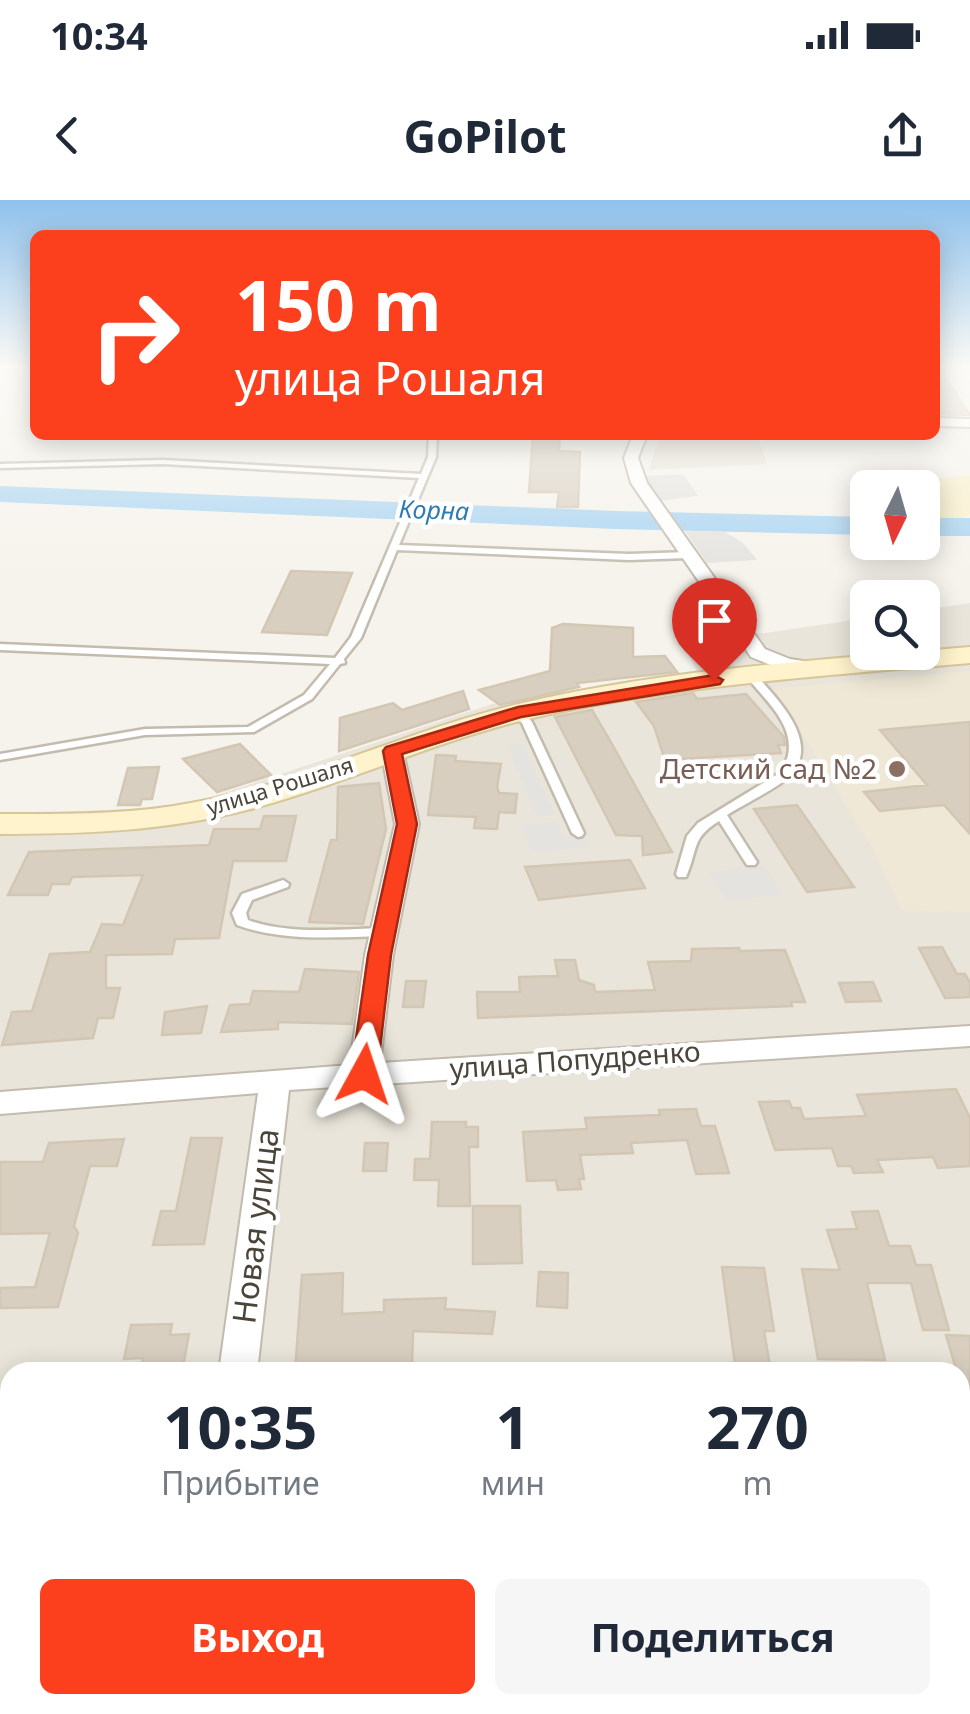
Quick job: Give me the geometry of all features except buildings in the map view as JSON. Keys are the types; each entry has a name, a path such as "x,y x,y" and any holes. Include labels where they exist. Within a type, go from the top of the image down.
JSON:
{"main road":[{"name":"улица Рошаля","path":"0,824 118,821 198,812 267,794 518,712 754,664 827,669 968,657"}],"street":[{"path":"638,440 632,453 632,468 754,664"},
{"path":"364,1074 370,1007 407,824 392,751"},
{"name":"улица Попудренко","path":"0,1103 275,1080 970,1036"},
{"name":"Новая улица","path":"239,1362 275,1080"}],"lane":[{"path":"0,757 146,732 250,730 308,697 356,638 434,449 433,440"},
{"path":"0,466 163,462 422,476"},
{"path":"394,547 629,558 688,555"},
{"path":"0,647 341,661"},
{"path":"682,874 694,836 720,813 785,774 797,750 789,725 754,664"},
{"path":"518,712 527,722 578,833"},
{"path":"720,813 751,862"},
{"path":"282,884 247,897 240,913 242,922 257,927 319,932 384,932"}],"shaded area":[{"path":"658,440 759,440 767,464 649,470"},
{"path":"683,474 698,496 660,501 645,476"},
{"path":"685,531 725,532 743,543 757,560 707,563"},
{"path":"970,603 970,1362 0,1362 0,829 26,813 156,808 199,801 495,703 501,707 555,693 699,674 683,645 850,620 850,670 940,670 940,607"},
{"name":"Детский сад №2","path":"970,671 970,912 902,911 873,849 774,689"},
{"path":"523,744 555,815 537,817 507,745"},
{"path":"557,822 564,838 585,836 590,847 531,852 521,825"},
{"path":"764,865 783,895 727,900 709,873"}],"sand":[{"path":"970,475 970,514 940,519 940,479"}],"waterway":[{"name":"Корна","path":"0,494 616,520 850,526"},
{"name":"Корна","path":"940,527 970,527"}],"place":[{"name":"Детский сад №2","path":"897,769"}],"route":[{"path":"364,1074 379,955 406,838 406,812 392,751 518,712 714,680"}]}
